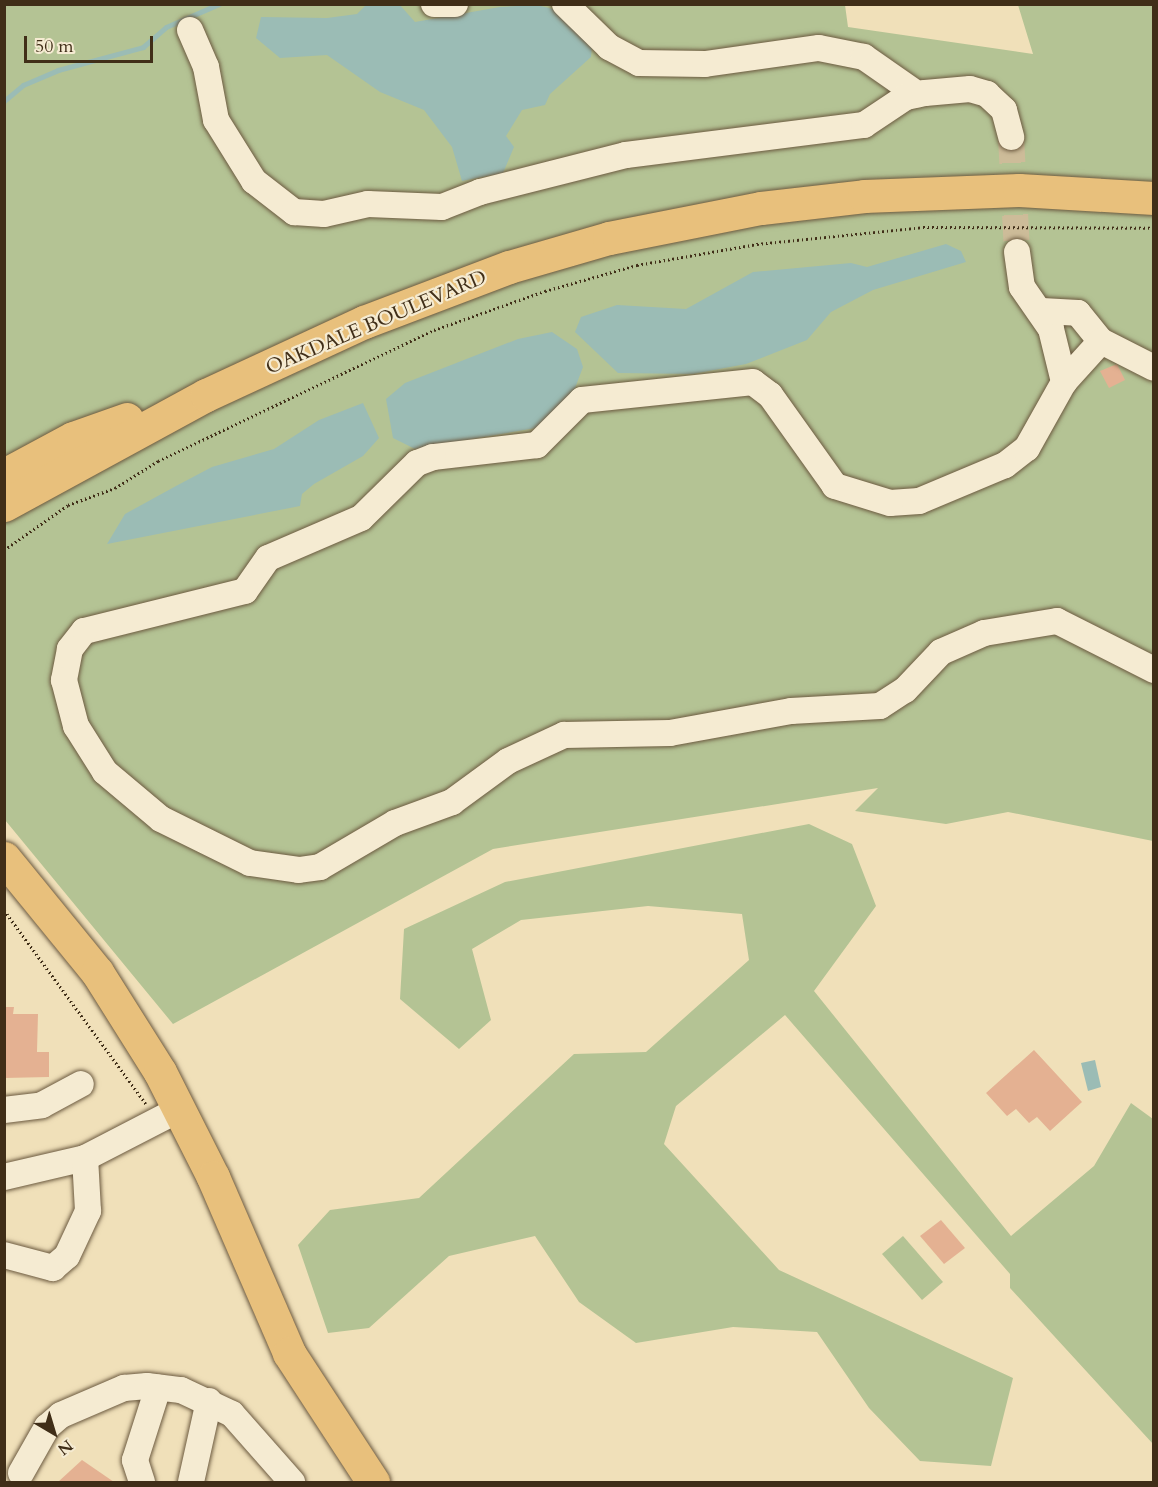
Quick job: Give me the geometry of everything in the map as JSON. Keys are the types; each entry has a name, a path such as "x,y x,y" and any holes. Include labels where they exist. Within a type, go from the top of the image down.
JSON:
{"main road":[{"name":"OAKDALE BOULEVARD","path":"4,505 206,395 460,284 659,226 761,208 916,192 1019,190 1154,198"},
{"name":"OAKDALE BOULEVARD","path":"4,475 73,438 206,395"},
{"path":"4,858 97,972 289,1353 373,1482"}],"street":[{"path":"434,4 455,4"},
{"path":"565,4 609,47 639,63 705,64 819,48 864,57 917,94"},
{"path":"190,30 206,67 216,120 254,181 279,205 309,214 368,204 442,207 480,192 626,155 864,124 917,94 970,89 987,94 1004,110 1011,137"},
{"path":"1017,252 1022,287 1042,311 1058,346 1064,382"},
{"path":"1042,311 1077,313 1101,341 1154,368"},
{"path":"1101,341 1064,382 1051,413 1016,459 904,505 862,498 835,486 770,395 753,382 582,400 537,446 433,456 417,463 361,518 268,558 245,591 84,630 69,650 64,680 76,726 105,772 161,819 250,863 299,870 320,867 395,823 452,801 508,761 564,735 670,733 791,711 880,706 905,690 941,652 984,633 1058,621 1154,670"},
{"path":"4,1110 42,1105 81,1084"},
{"path":"4,1177 85,1158 168,1115"},
{"path":"4,1255 53,1268 67,1256 88,1211 85,1158"},
{"path":"21,1473 47,1427 61,1415 124,1388 158,1388 209,1401 245,1427 292,1482"},
{"path":"142,1482 135,1460 158,1388"},
{"path":"197,1481 209,1401"}],"path":[{"path":"4,550 68,506 115,488 158,461 434,330 545,291 637,265 758,243 923,227 1154,228"},
{"path":"4,910 168,1115"}],"green space":[{"path":"4,5 845,5 848,27 1033,54 1018,5 1153,5 1153,841 1008,812 946,824 855,811 878,788 493,849 173,1024 5,820"},
{"path":"809,824 852,844 876,906 814,991 1011,1236 1094,1166 1131,1103 1153,1119 1153,1444 1010,1288 1010,1274 785,1015 676,1106 664,1144 779,1270 1013,1378 991,1466 920,1461 869,1408 817,1332 733,1327 636,1343 579,1302 535,1236 449,1256 369,1328 328,1333 298,1245 330,1210 419,1198 574,1054 646,1052 749,960 742,914 648,906 521,920 472,949 491,1020 459,1049 400,999 404,929 505,882"},
{"path":"903,1236 943,1282 922,1300 882,1254"}],"water":[{"path":"399,4 415,22 500,7 537,5 561,11 593,38 591,57 550,94 545,105 522,110 506,136 514,147 503,173 462,181 452,147 424,110 380,92 327,55 280,58 256,38 261,17 327,18 357,14 366,5"},
{"path":"946,244 961,251 966,262 873,290 831,312 807,340 746,364 693,374 618,373 575,332 581,317 617,305 686,309 753,272 851,263 867,267"},
{"path":"552,332 577,349 583,367 572,396 536,428 415,449 393,438 386,399 405,383 518,339"},
{"path":"363,403 379,438 363,456 314,484 302,494 300,506 107,544 125,514 212,467 274,449 319,420"},
{"path":"1095,1060 1101,1087 1088,1091 1081,1063"}],"building":[{"path":"1117,364 1125,380 1109,388 1100,371"},
{"path":"4,1007 14,1007 13,1014 38,1014 37,1052 49,1052 49,1077 4,1078"},
{"path":"1034,1050 1082,1102 1050,1131 1037,1117 1029,1123 1016,1109 1007,1116 986,1093"},
{"path":"941,1220 965,1248 944,1264 920,1236"},
{"path":"82,1460 114,1482 58,1482"}],"waterway":[{"path":"4,101 23,85 58,70 143,47 166,27 219,4"}],"tunnel":[{"path":"1011,137 1017,252"}]}
